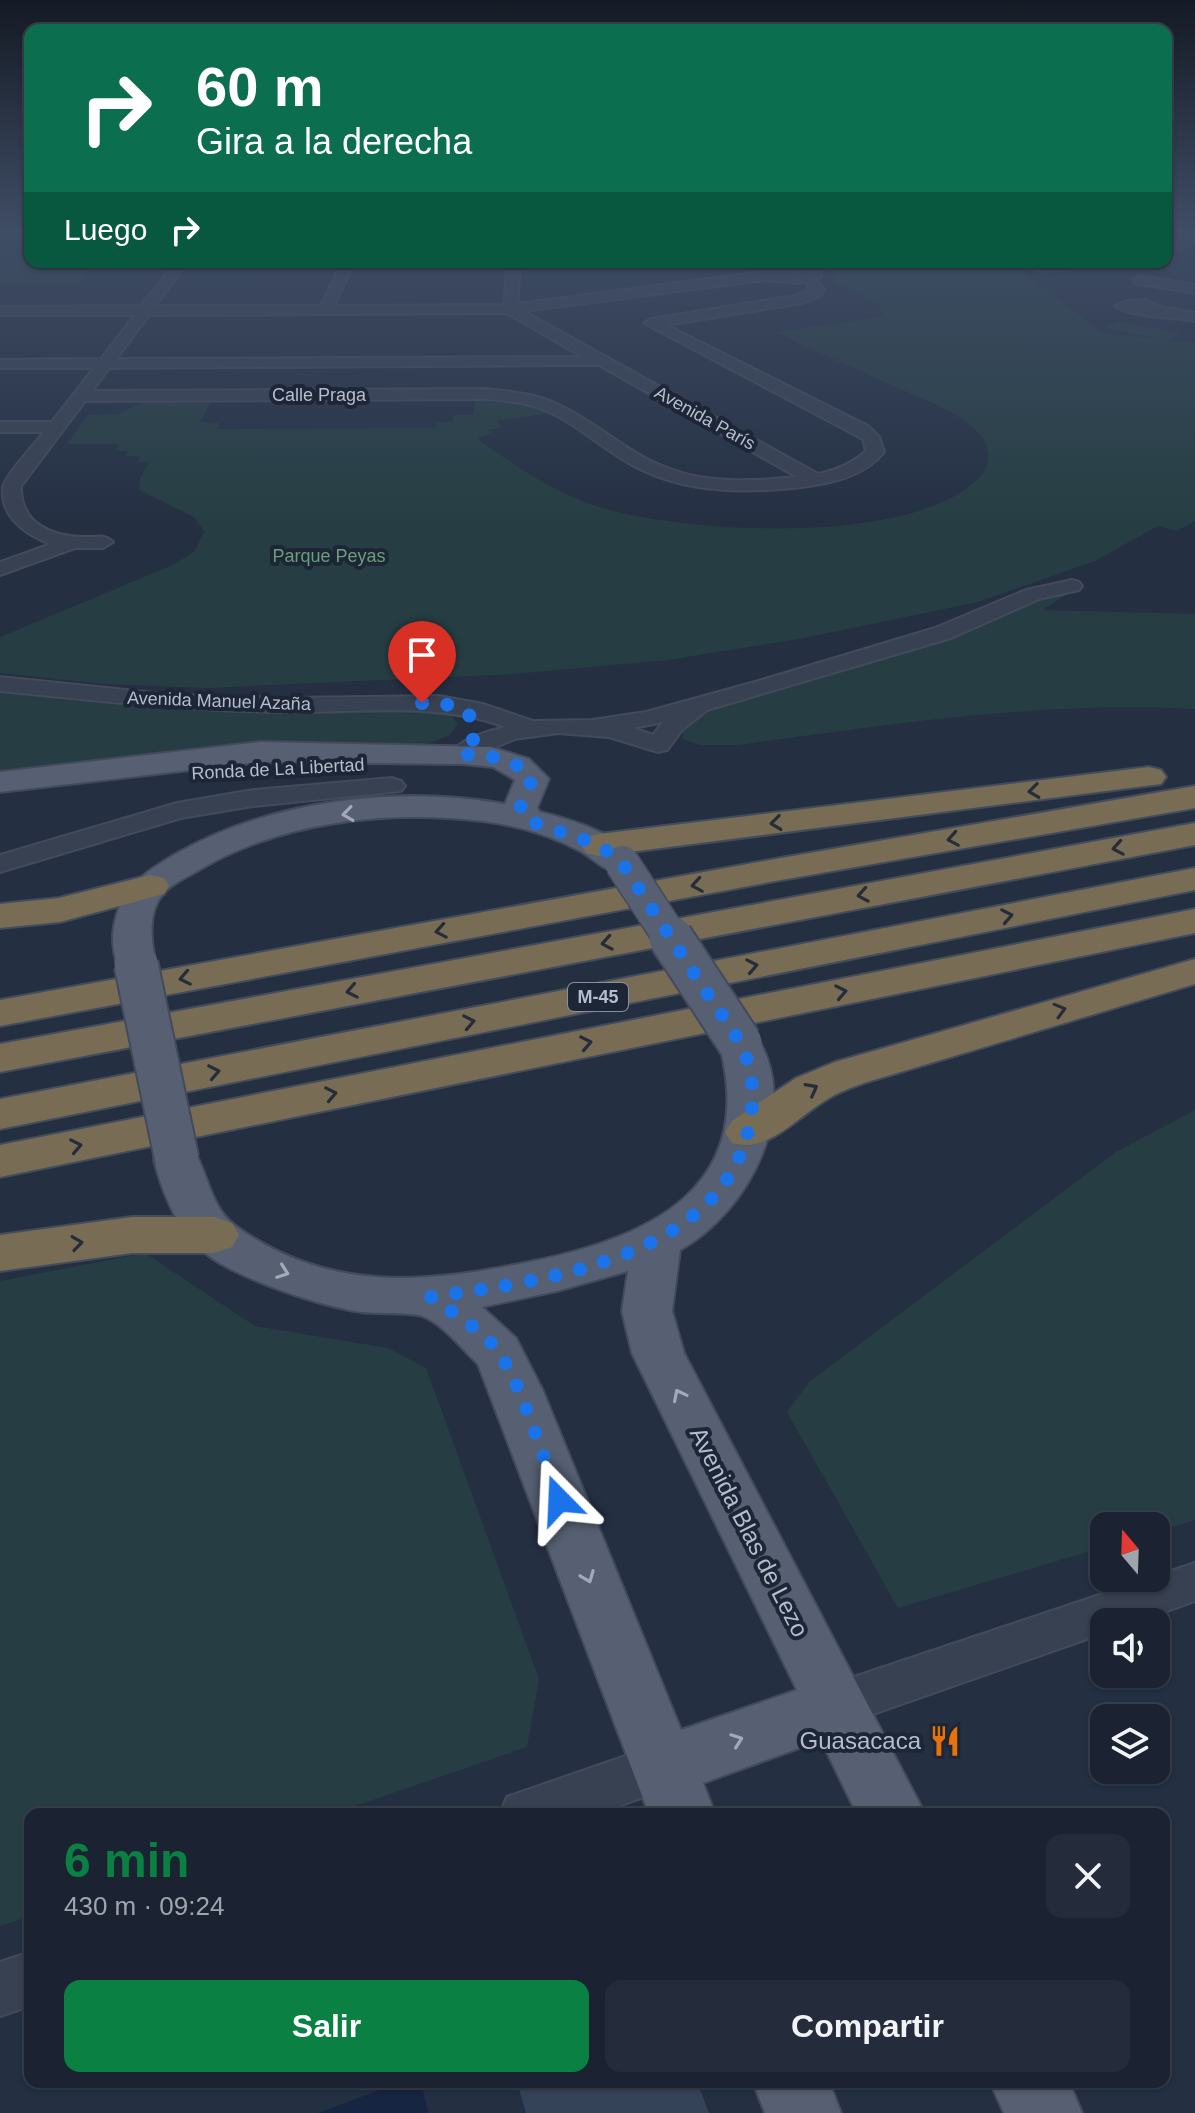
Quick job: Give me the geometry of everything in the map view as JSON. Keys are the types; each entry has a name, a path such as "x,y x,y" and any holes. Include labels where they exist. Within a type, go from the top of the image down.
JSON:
{"highway":[{"path":"610,854 1195,771"},
{"path":"0,1013 1195,797"},
{"path":"0,1058 1195,834"},
{"name":"M-45","path":"0,1114 1195,879"},
{"path":"0,916 60,910 150,886"},
{"path":"0,1161 1195,921"},
{"path":"748,1132 812,1088 851,1072 1195,971"},
{"path":"0,1253 132,1235 214,1235"}],"main road":[{"name":"Ronda de La Libertad","path":"0,782 260,752 466,751 494,756 526,770 532,779 520,808 529,821"},
{"name":"Ronda de La Libertad","path":"0,798 177,774 266,766 465,766 504,772 511,781 506,791 482,811"},
{"path":"397,808 482,811 529,821 610,854 740,1043 751,1079 753,1098 748,1132 741,1156 714,1197 690,1221 657,1239 573,1270 431,1297 374,1296 330,1288 273,1269 214,1235 183,1188 136,964 132,930 137,907 150,886 202,852 229,840 297,821 397,808"},
{"name":"Avenida Blas de Lezo","path":"657,1239 647,1311 658,1353 889,1808"},
{"path":"431,1297 467,1323 498,1352 517,1391 673,1790 836,1705"},
{"path":"793,2088 803,2113"},
{"path":"1031,2088 1044,2113"}],"street":[{"path":"68,544 37,531 21,519 5,497 132,327"},
{"name":"Avenida París","path":"541,327 816,480"},
{"name":"Calle Praga","path":"81,396 488,394 536,401 555,409 631,458 668,474 746,485 816,480 851,470 875,452 871,437 833,414 658,327"},
{"path":"0,364 602,361"},
{"path":"0,427 57,427"},
{"path":"0,569 68,544 103,542"},
{"path":"593,727 648,719 763,687 943,633 1033,594 1072,586"},
{"name":"Avenida Manuel Azaña","path":"0,684 175,702 288,705 439,703 502,716 531,728"},
{"name":"Ronda de La Libertad","path":"466,751 500,736 531,728 593,727 628,734 658,745 685,714 763,687"},
{"name":"Avenida Manuel Azaña","path":"439,703 464,710 474,719 476,728 466,751"},
{"path":"0,864 177,811 253,798 392,786"},
{"path":"836,1705 1195,1582"},
{"path":"562,1808 673,1790"},
{"path":"0,1989 24,1981"}],"green space":[{"name":"Parque Peyas","path":"813,327 1095,327 1103,333 1162,339 1104,328 1147,327 1181,333 1169,340 1195,343 1195,521 1177,531 1158,526 1095,561 978,602 804,638 668,660 513,674 207,688 104,684 0,673 0,637 175,564 195,551 204,531 194,517 139,490 140,479 149,462 138,462 140,456 126,456 128,451 115,451 119,444 67,444 88,415 118,414 144,402 211,402 200,422 219,423 217,429 435,428 437,422 452,422 454,415 473,415 476,397 519,401 550,413 496,421 503,427 487,430 493,434 476,438 525,471 576,498 614,511 698,525 803,528 855,524 904,515 946,500 982,474 988,464 987,447 981,436 964,420 776,332"},
{"path":"1074,590 1042,610 1195,614 1195,709 1138,707 1024,711 910,722 739,745 699,745 683,739 683,726 703,712 973,629 1045,595"},
{"path":"0,693 169,710 429,711 450,715 458,723 450,735 422,746 277,743 0,775"},
{"path":"1195,1110 1195,1520 1170,1528 1170,1512 1090,1512 1090,1551 898,1608 787,1412 809,1382 1116,1152"},
{"path":"145,1253 255,1326 388,1348 426,1368 539,1679 527,1747 349,1808 24,1808 24,1918 0,1926 0,1281"}],"water":[{"path":"385,2088 422,2088 428,2113 318,2113"}],"building":[{"path":"519,2088 699,2088 709,2113 526,2113"}],"place":[{"name":"Guasacaca","path":"945,1741"}],"route":[{"path":"422,703 439,703 464,710 474,719 476,728 471,748 462,754 494,756 514,762 526,770 532,779 520,808 529,821 582,837 599,845 622,863 740,1043 751,1079 751,1117 741,1156 714,1197 690,1221 631,1251 573,1270 431,1297 467,1323 498,1352 517,1391 559,1500"}]}
